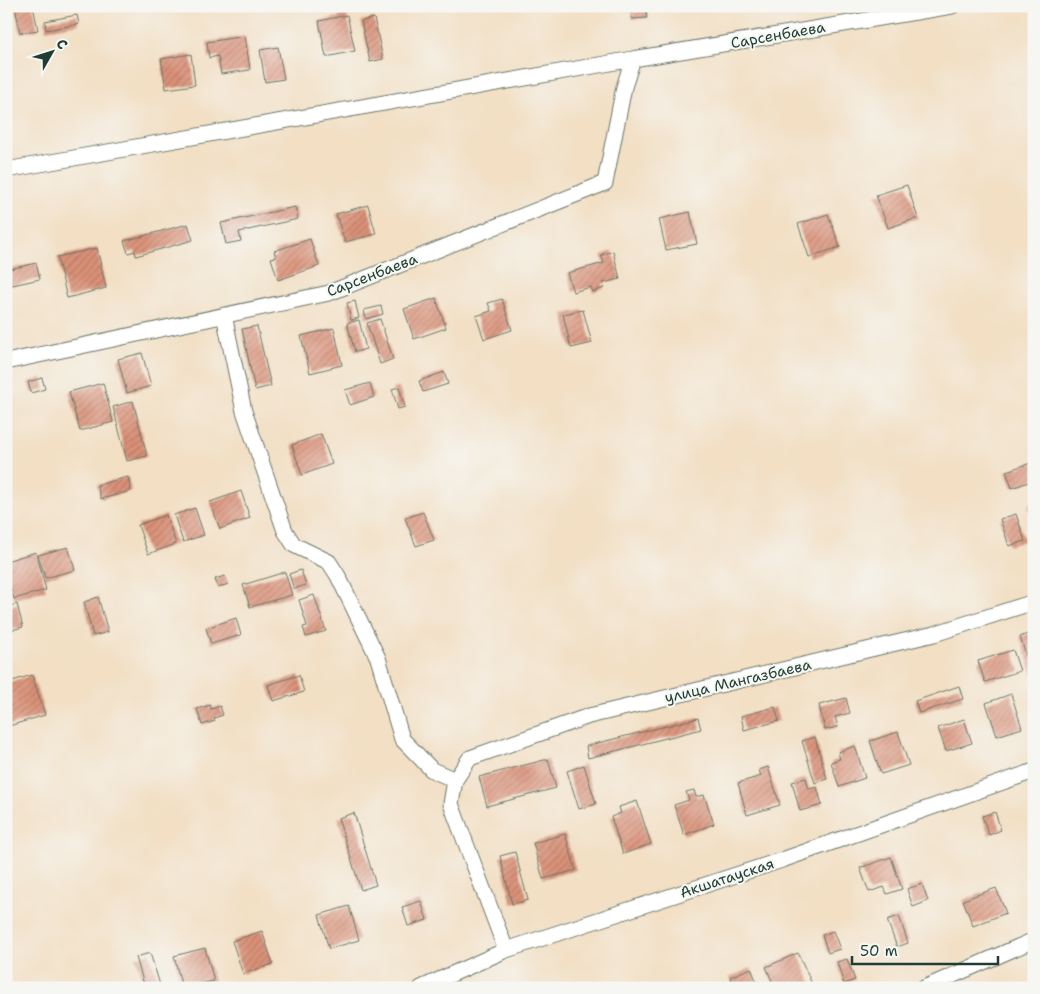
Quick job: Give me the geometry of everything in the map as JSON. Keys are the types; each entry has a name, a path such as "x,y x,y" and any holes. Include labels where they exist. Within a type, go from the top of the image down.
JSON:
{"street":[{"name":"Сарсенбаева","path":"6,170 952,6"},
{"name":"Сарсенбаева","path":"6,362 329,293 605,183 624,88 633,60"},
{"path":"224,315 244,411 285,531 294,545 329,562 338,576 378,658 402,739 432,770 455,780 451,804 506,950"},
{"name":"улица Мангазбаева","path":"455,780 470,758 589,716 934,634 1034,602"},
{"name":"Акшатауская","path":"421,988 506,950 782,860 1034,772"},
{"path":"924,988 1034,940"}],"building":[{"path":"15,6 33,6 38,30 20,33"},
{"path":"631,6 646,6 647,18 632,19"},
{"path":"77,15 79,24 46,30 45,21"},
{"path":"347,15 355,51 326,57 319,21"},
{"path":"374,18 383,59 370,62 361,21"},
{"path":"245,36 250,70 221,74 218,56 209,58 207,42"},
{"path":"278,47 284,79 265,82 260,50"},
{"path":"191,54 195,85 166,89 161,59"},
{"path":"907,185 918,218 888,228 876,195"},
{"path":"368,205 376,234 345,242 336,214"},
{"path":"295,207 298,219 239,232 241,241 226,244 221,223"},
{"path":"690,212 697,244 666,250 659,219"},
{"path":"828,214 840,247 809,257 798,224"},
{"path":"188,224 193,240 136,256 135,251 128,253 124,241"},
{"path":"310,239 319,266 278,280 271,258 276,257 274,251"},
{"path":"97,248 106,288 67,298 57,257"},
{"path":"613,251 620,279 603,283 604,288 593,292 591,287 573,292 567,273 604,263 601,255"},
{"path":"36,263 40,279 8,286 6,270"},
{"path":"436,298 446,328 414,339 404,309"},
{"path":"502,299 512,330 484,339 476,316 491,311 488,303"},
{"path":"355,301 359,318 351,320 347,303"},
{"path":"381,306 383,314 366,319 364,310"},
{"path":"583,310 592,343 571,348 563,314"},
{"path":"380,319 393,359 380,364 367,323"},
{"path":"359,320 366,349 355,352 347,323"},
{"path":"257,326 271,386 255,390 242,329"},
{"path":"334,328 342,365 310,373 301,336"},
{"path":"142,353 151,386 127,393 118,359"},
{"path":"444,372 448,384 423,392 419,381"},
{"path":"42,378 45,389 31,393 28,382"},
{"path":"103,383 113,422 80,431 69,392"},
{"path":"370,383 374,397 350,405 345,390"},
{"path":"399,387 405,407 398,409 392,389"},
{"path":"133,401 147,456 127,461 113,407"},
{"path":"321,434 332,464 302,475 292,445"},
{"path":"1034,462 1034,480 1012,488 1006,471"},
{"path":"128,477 131,491 101,499 97,485"},
{"path":"241,491 250,518 220,529 210,502"},
{"path":"1034,504 1034,521 1033,521 1028,506"},
{"path":"195,508 204,535 183,542 174,515"},
{"path":"423,512 434,540 416,546 405,518"},
{"path":"1016,514 1025,541 1009,546 1000,519"},
{"path":"166,515 176,544 148,554 138,525"},
{"path":"68,547 75,570 45,578 38,555"},
{"path":"36,552 46,590 14,599 6,574 6,561"},
{"path":"301,570 306,585 294,589 289,574"},
{"path":"285,572 292,595 250,607 243,585"},
{"path":"225,576 228,584 218,588 215,579"},
{"path":"314,595 326,631 306,637 303,627 307,626 299,600"},
{"path":"98,597 108,632 93,636 84,602"},
{"path":"17,604 23,627 12,630 6,607"},
{"path":"236,618 241,635 211,644 206,628"},
{"path":"1030,633 1034,645 1033,676 1020,637"},
{"path":"1013,650 1020,671 985,682 978,661"},
{"path":"32,675 45,715 9,726 6,717 6,683"},
{"path":"299,675 304,692 273,701 268,685"},
{"path":"959,686 963,699 919,713 915,701"},
{"path":"1011,694 1022,728 997,736 986,703"},
{"path":"846,698 850,713 835,717 838,727 825,730 819,705"},
{"path":"210,705 211,709 220,706 223,715 214,718 215,721 202,725 197,709"},
{"path":"775,707 779,721 744,730 741,716"},
{"path":"698,718 701,729 588,758 586,746"},
{"path":"964,719 972,743 946,751 938,728"},
{"path":"898,732 909,765 881,774 870,741"},
{"path":"815,737 827,779 815,783 802,741"},
{"path":"855,746 865,778 839,787 831,762 840,759 838,752"},
{"path":"548,759 556,788 487,806 479,777"},
{"path":"584,765 596,804 579,809 567,771"},
{"path":"768,767 780,805 747,815 738,783 761,776 759,770"},
{"path":"806,778 809,789 817,787 822,805 800,811 792,782"},
{"path":"694,790 696,797 704,795 714,824 684,835 674,805 689,800 686,792"},
{"path":"637,801 651,844 623,854 611,817 621,813 619,807"},
{"path":"995,812 1001,830 989,835 982,816"},
{"path":"354,813 376,885 361,890 338,818"},
{"path":"565,834 576,870 543,879 533,843"},
{"path":"515,852 528,900 512,904 500,856"},
{"path":"891,857 902,889 887,894 884,887 869,892 860,868"},
{"path":"922,884 928,901 913,907 907,889"},
{"path":"996,888 1006,913 973,926 963,900"},
{"path":"421,901 427,920 408,926 402,907"},
{"path":"349,906 359,940 329,949 319,915"},
{"path":"899,916 908,943 897,947 887,920"},
{"path":"262,931 273,964 243,974 232,941"},
{"path":"833,931 840,949 828,953 822,935"},
{"path":"205,948 214,981 182,988 174,956"},
{"path":"150,953 161,988 145,988 136,957"},
{"path":"798,953 813,986 809,988 775,988 766,967"},
{"path":"847,959 855,980 844,984 837,962"},
{"path":"751,968 759,988 734,988 730,977"}]}
